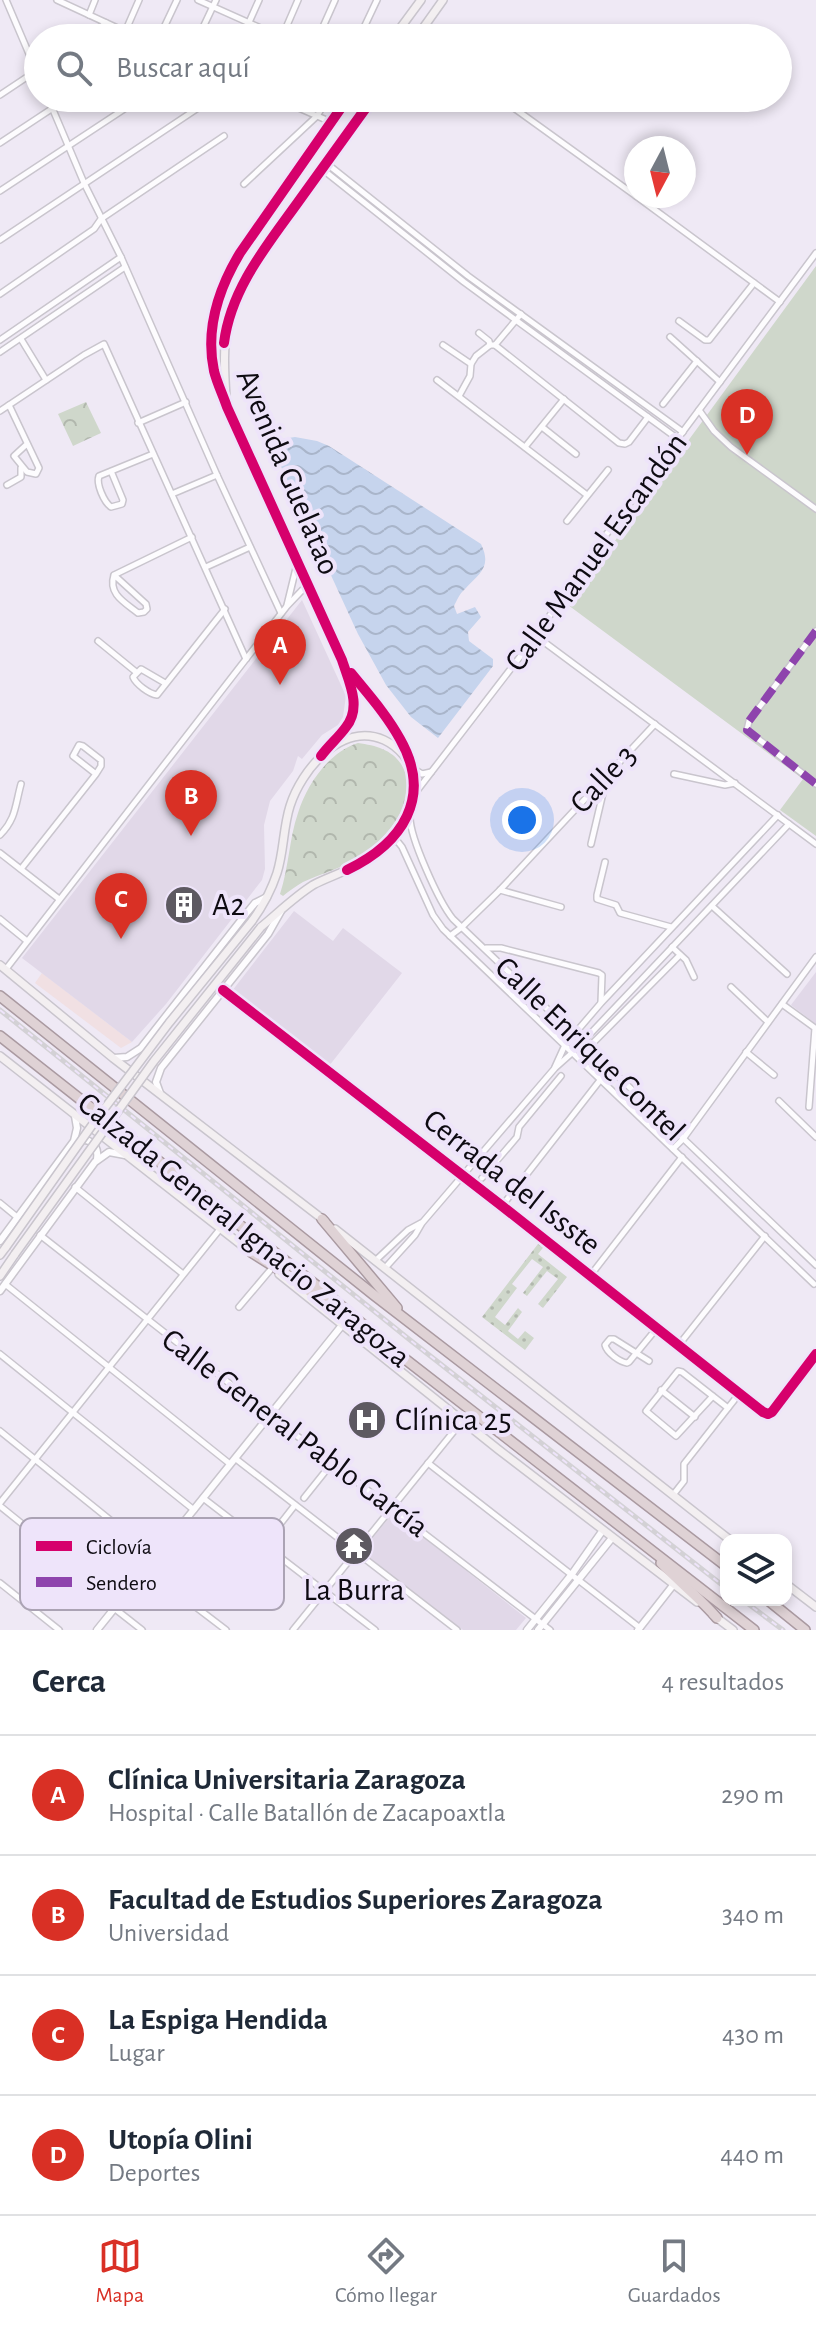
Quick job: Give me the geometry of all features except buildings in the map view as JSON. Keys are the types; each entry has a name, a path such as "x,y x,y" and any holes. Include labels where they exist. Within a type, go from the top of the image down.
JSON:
{"highway":[{"name":"Calzada General Ignacio Zaragoza","path":"0,996 410,1323 720,1561"},
{"name":"Calzada General Ignacio Zaragoza","path":"0,1036 314,1283 387,1345 754,1630"},
{"path":"322,1219 410,1323"},
{"path":"251,1252 387,1345"},
{"path":"639,1540 717,1618"},
{"path":"775,1606 805,1630"}],"main road":[{"path":"404,24 421,0"},
{"path":"426,24 443,0"},
{"name":"Avenida Guelatao","path":"0,1255 3,1244 169,1023 263,907 278,869 289,808 304,775 348,725 354,710 352,689 342,660 227,407 214,371 212,347 219,295 240,253 338,112"},
{"name":"Avenida Guelatao","path":"227,407 224,344 235,300 256,262 363,112"},
{"name":"Avenida Guelatao","path":"342,660 397,733 415,782 415,795"},
{"path":"321,756 345,740 371,737 390,744 410,765"},
{"path":"0,1276 154,1061 261,927 320,881 368,858 390,840 412,806 415,795"},
{"name":"Calzada General Ignacio Zaragoza","path":"3,967 113,1058 722,1534"},
{"name":"Calzada General Ignacio Zaragoza","path":"0,1056 729,1629"},
{"path":"792,1589 816,1607"}],"street":[{"path":"6,0 24,42"},
{"path":"57,0 106,23"},
{"path":"89,15 95,0"},
{"path":"128,24 139,0"},
{"path":"166,24 177,0"},
{"path":"198,0 249,23 259,0"},
{"path":"204,24 216,0"},
{"path":"288,24 298,0"},
{"path":"324,24 335,0"},
{"path":"366,24 377,0"},
{"path":"0,95 24,80"},
{"path":"0,143 46,112"},
{"path":"54,112 281,613"},
{"path":"0,191 120,112"},
{"path":"0,240 192,112"},
{"path":"310,112 331,122"},
{"path":"244,184 319,112"},
{"path":"519,112 624,187"},
{"path":"0,294 94,229 101,219 224,136"},
{"path":"324,166 492,302 678,439"},
{"path":"652,208 780,302"},
{"name":"Calle Manuel Escandón","path":"415,795 536,636 588,559 816,253"},
{"path":"0,340 121,257"},
{"path":"0,352 125,267"},
{"path":"466,279 496,296 683,432"},
{"path":"679,321 709,340 754,283"},
{"path":"77,287 82,296"},
{"path":"492,302 496,296"},
{"path":"459,396 476,356 492,345 521,314"},
{"path":"479,333 622,444 629,442 648,417"},
{"path":"670,337 720,382"},
{"path":"21,339 46,380"},
{"path":"0,411 104,344 246,659"},
{"path":"443,345 471,364"},
{"path":"663,404 697,361"},
{"path":"591,375 596,369"},
{"path":"437,380 587,495"},
{"path":"525,447 564,399"},
{"path":"138,423 186,402"},
{"path":"9,405 39,468 32,475 21,467 14,454 27,444"},
{"path":"699,410 731,447 816,509"},
{"path":"542,426 576,454"},
{"path":"111,471 123,500 120,505 111,507 97,480 99,476 111,471 153,454"},
{"path":"7,485 21,477 21,467"},
{"path":"567,521 608,470"},
{"path":"172,494 217,475"},
{"path":"114,575 146,604 146,611 138,613 118,598 112,587 114,575 192,537"},
{"path":"206,567 250,547"},
{"path":"287,606 298,562"},
{"path":"3,967 27,941 281,613 308,584"},
{"path":"165,683 143,669 139,669 133,677 155,695 158,693 225,609"},
{"path":"816,631 747,726 748,733 816,784"},
{"path":"536,636 816,844"},
{"path":"98,641 136,672"},
{"name":"Calle 3","path":"450,936 500,890 655,724"},
{"path":"21,869 96,774 101,766 101,760 79,745 73,755 96,774"},
{"path":"410,765 422,774 432,772"},
{"path":"674,774 725,785 735,783"},
{"path":"591,844 607,775"},
{"path":"0,835 13,822 21,784"},
{"name":"Calle Enrique Contel","path":"412,806 411,832 449,914 816,1265"},
{"path":"555,1068 565,1045 601,1003 778,815"},
{"path":"385,1268 555,1068 789,824"},
{"name":"Calle Enrique Contel","path":"390,840 401,844 433,915 450,936 815,1285"},
{"path":"0,853 59,899"},
{"path":"605,862 597,899 616,905 620,913 671,927"},
{"path":"721,876 731,886"},
{"path":"500,890 561,907"},
{"path":"113,1058 127,1057 141,1048 255,903 267,897"},
{"path":"712,906 787,974"},
{"path":"162,1096 157,1091 156,1082 161,1068 268,934 282,910"},
{"path":"0,919 27,941"},
{"path":"672,947 686,960 694,977"},
{"path":"485,948 501,948 601,974 601,1003"},
{"path":"651,949 661,958"},
{"path":"588,1048 680,955"},
{"path":"673,1149 816,957"},
{"path":"731,987 768,1022"},
{"name":"Cerrada del Issste","path":"223,990 768,1414 816,1354"},
{"path":"628,993 640,996"},
{"path":"782,1004 815,1028 809,1107"},
{"path":"141,1048 138,1058 142,1067 153,1071 161,1068"},
{"path":"746,1052 774,1075"},
{"path":"482,1178 517,1137 519,1127 561,1076"},
{"path":"502,1206 601,1079"},
{"path":"779,1101 816,1137"},
{"path":"3,1244 17,1217 71,1145 77,1132 75,1116"},
{"path":"509,1119 519,1127"},
{"path":"71,1145 81,1139 91,1142 98,1151 95,1162"},
{"path":"0,1291 95,1162 109,1152 128,1157"},
{"path":"590,1276 682,1157"},
{"path":"75,1187 183,1274"},
{"path":"0,1203 17,1217"},
{"path":"375,1261 408,1230 422,1223"},
{"path":"20,1521 0,1504 220,1229"},
{"name":"Calle General Pablo García","path":"40,1235 146,1320 537,1618 540,1627 550,1630"},
{"path":"678,1346 765,1236"},
{"path":"239,1307 272,1268"},
{"path":"5,1284 457,1630"},
{"path":"188,1518 343,1324"},
{"path":"649,1361 637,1352 612,1339 605,1345 606,1350 625,1363 637,1352 657,1328"},
{"path":"0,1354 194,1510"},
{"path":"713,1396 678,1435 672,1434 646,1411 678,1371 713,1396 728,1408"},
{"path":"661,1390 695,1417"},
{"path":"673,1495 684,1481 684,1464 739,1394"},
{"path":"295,1630 463,1420"},
{"path":"0,1431 108,1518"},
{"path":"304,1498 332,1463"},
{"path":"428,1463 639,1629 674,1584"},
{"path":"203,1498 228,1518"},
{"path":"284,1519 295,1505"},
{"path":"540,1627 603,1530"},
{"path":"527,1630 612,1538"},
{"path":"593,1544 601,1550"},
{"path":"284,1562 375,1630"},
{"path":"0,1583 20,1599"},
{"path":"34,1610 59,1630"},
{"path":"97,1630 112,1610"},
{"path":"121,1610 142,1630"},
{"path":"200,1610 226,1630"}],"shaded area":[{"path":"302,600 346,696 343,717 338,725 322,735 302,759 298,756 293,771 270,801 264,825 265,869 262,880 166,1004 132,1042 22,958"},
{"path":"294,911 333,941 343,928 402,973 329,1066 232,991"},
{"path":"816,972 816,1024 791,1005"},
{"path":"42,973 132,1042 121,1048 35,983"},
{"path":"393,1513 526,1618 516,1630 463,1630 361,1552"}],"green space":[{"path":"816,266 816,836 780,810 803,779 568,605"},
{"path":"86,402 101,433 73,446 58,414"},
{"path":"358,743 388,752 403,767 408,787 401,812 385,835 365,853 303,882 283,896 280,894 293,833 307,791 329,761 347,747"},
{"path":"541,1240 546,1244 538,1254 567,1277 543,1308 538,1304 558,1279 547,1271 527,1296 523,1293 543,1267 532,1259 512,1284 517,1288 495,1317 505,1325 518,1308 522,1312 508,1331 518,1339 525,1331 534,1338 525,1350 482,1317"}],"water":[{"path":"295,437 329,446 481,544 485,558 483,569 454,606 457,614 475,607 481,617 468,632 469,641 493,659 493,666 438,738 411,717 386,685 358,634 278,460 277,449 282,439"}],"railway":[{"path":"0,1010 410,1340 720,1583"},
{"path":"751,1606 783,1630"}],"marked path":[{"path":"816,631 749,721 747,730 816,784"}],"cycle path":[{"path":"321,756 351,719 354,703 351,686 227,407 214,371 211,340 220,295 240,253 338,112"},
{"path":"224,343 234,303 253,266 363,112"},
{"path":"347,870 367,859 397,832 407,816 414,780 409,760 395,730 351,673"},
{"path":"223,990 763,1412 772,1412 816,1354"}],"place":[{"name":"Utopía Olini","path":"747,455"},
{"name":"Clínica Universitaria Zaragoza","path":"280,685"},
{"name":"Facultad de Estudios Superiores Zaragoza","path":"191,836"},
{"name":"A2","path":"184,905"},
{"name":"La Espiga Hendida","path":"121,939"},
{"name":"Clínica 25","path":"367,1420"},
{"name":"La Burra","path":"354,1546"}]}
